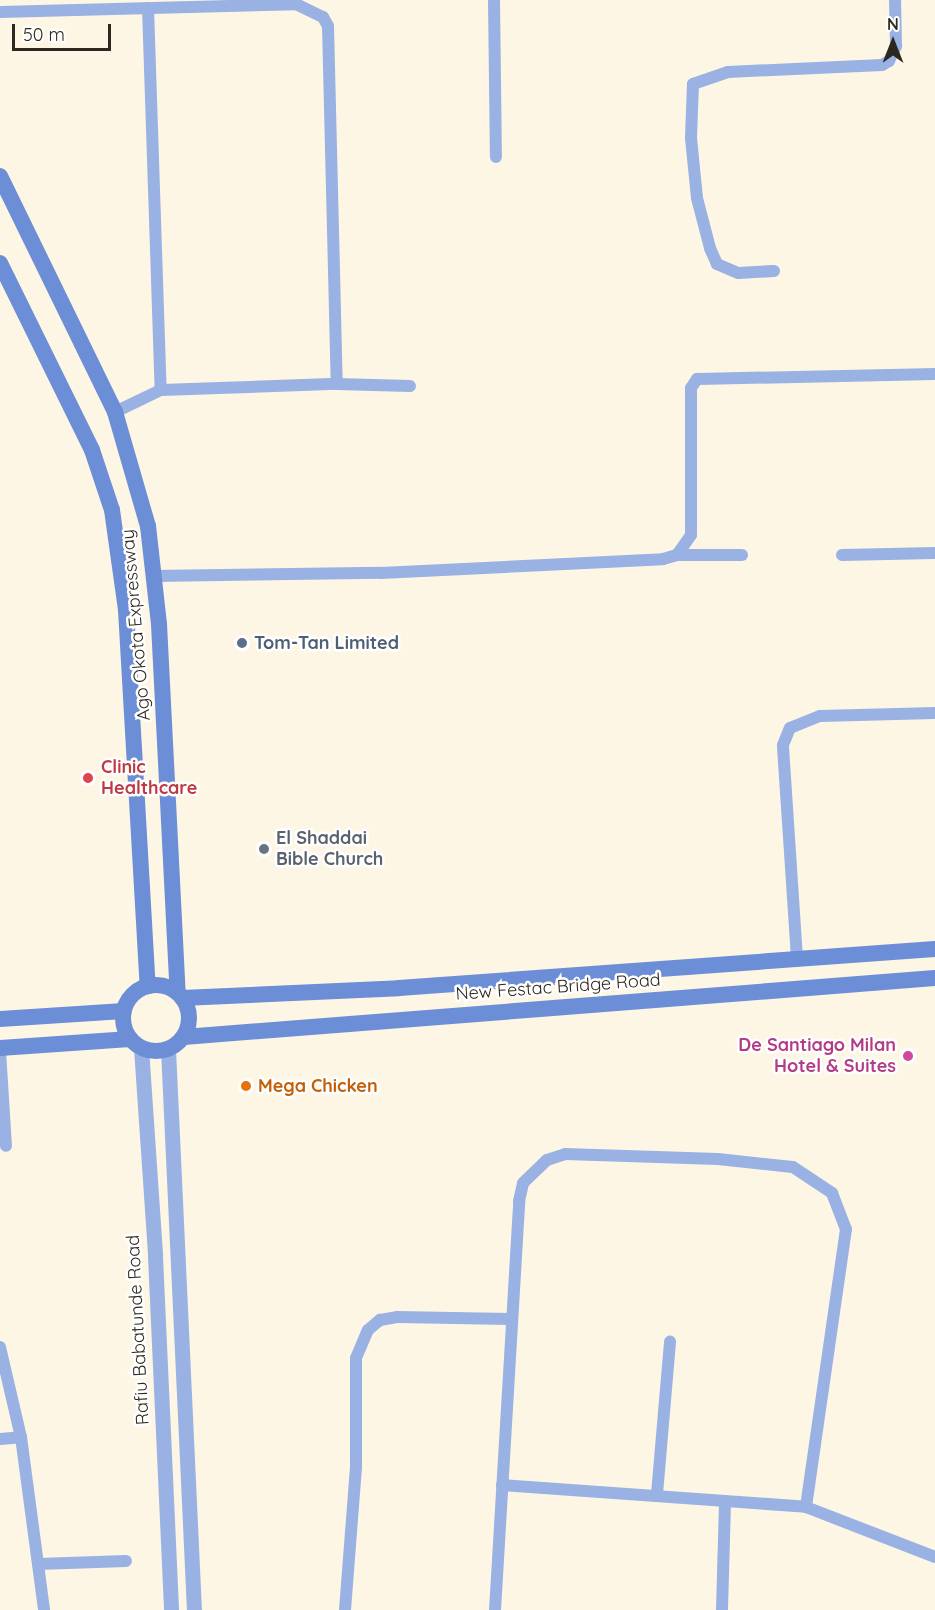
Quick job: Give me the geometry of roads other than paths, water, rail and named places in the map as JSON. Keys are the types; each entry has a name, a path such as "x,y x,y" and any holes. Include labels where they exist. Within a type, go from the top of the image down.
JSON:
{"main road":[{"name":"Ago Okota Expressway","path":"0,176 115,412 146,517 153,576 180,995"},
{"name":"Ago Okota Expressway","path":"0,263 92,450 112,510 126,610 148,986"},
{"path":"135,1043 124,1025 124,1011 129,1000 148,986 158,985 180,995 399,988 935,950"},
{"path":"873,954 873,982"},
{"name":"New Festac Bridge Road","path":"183,1037 935,978"},
{"path":"0,1050 135,1043 168,1049 183,1037 189,1024 180,995"},
{"path":"0,1019 124,1011"}],"street":[{"path":"494,0 496,157"},
{"path":"774,271 738,273 717,264 710,248 697,198 692,138 693,84 728,72 882,65 889,61 896,46 895,0"},
{"path":"0,12 296,4 316,11 328,26 337,384"},
{"path":"148,8 161,390"},
{"path":"677,555 691,535 692,388 697,379 935,374"},
{"path":"115,412 161,390 337,384 410,386"},
{"path":"842,555 935,553"},
{"path":"153,576 381,573 663,559 677,555 742,555"},
{"path":"797,958 783,745 790,728 820,716 935,713"},
{"name":"Rafiu Babatunde Road","path":"135,1043 155,1256 171,1610"},
{"path":"168,1049 194,1610"},
{"path":"0,1050 6,1146"},
{"path":"495,1610 510,1319 523,1183 547,1160 565,1154 718,1159 793,1167 813,1177 832,1192 846,1229 806,1508"},
{"path":"345,1610 356,1466 356,1358 368,1330 380,1320 397,1317 510,1319"},
{"path":"657,1494 670,1342"},
{"path":"0,1347 21,1437 44,1610"},
{"path":"0,1439 21,1437"},
{"path":"502,1485 657,1494 806,1508 935,1557"},
{"path":"722,1610 725,1501"},
{"path":"38,1564 126,1561"}],"place":[{"name":"Tom-Tan Limited","path":"242,643"},
{"name":"Clinic Healthcare","path":"88,778"},
{"name":"El Shaddai Bible Church","path":"264,849"},
{"name":"De Santiago Milan Hotel & Suites","path":"908,1056"},
{"name":"Mega Chicken","path":"246,1086"}]}
